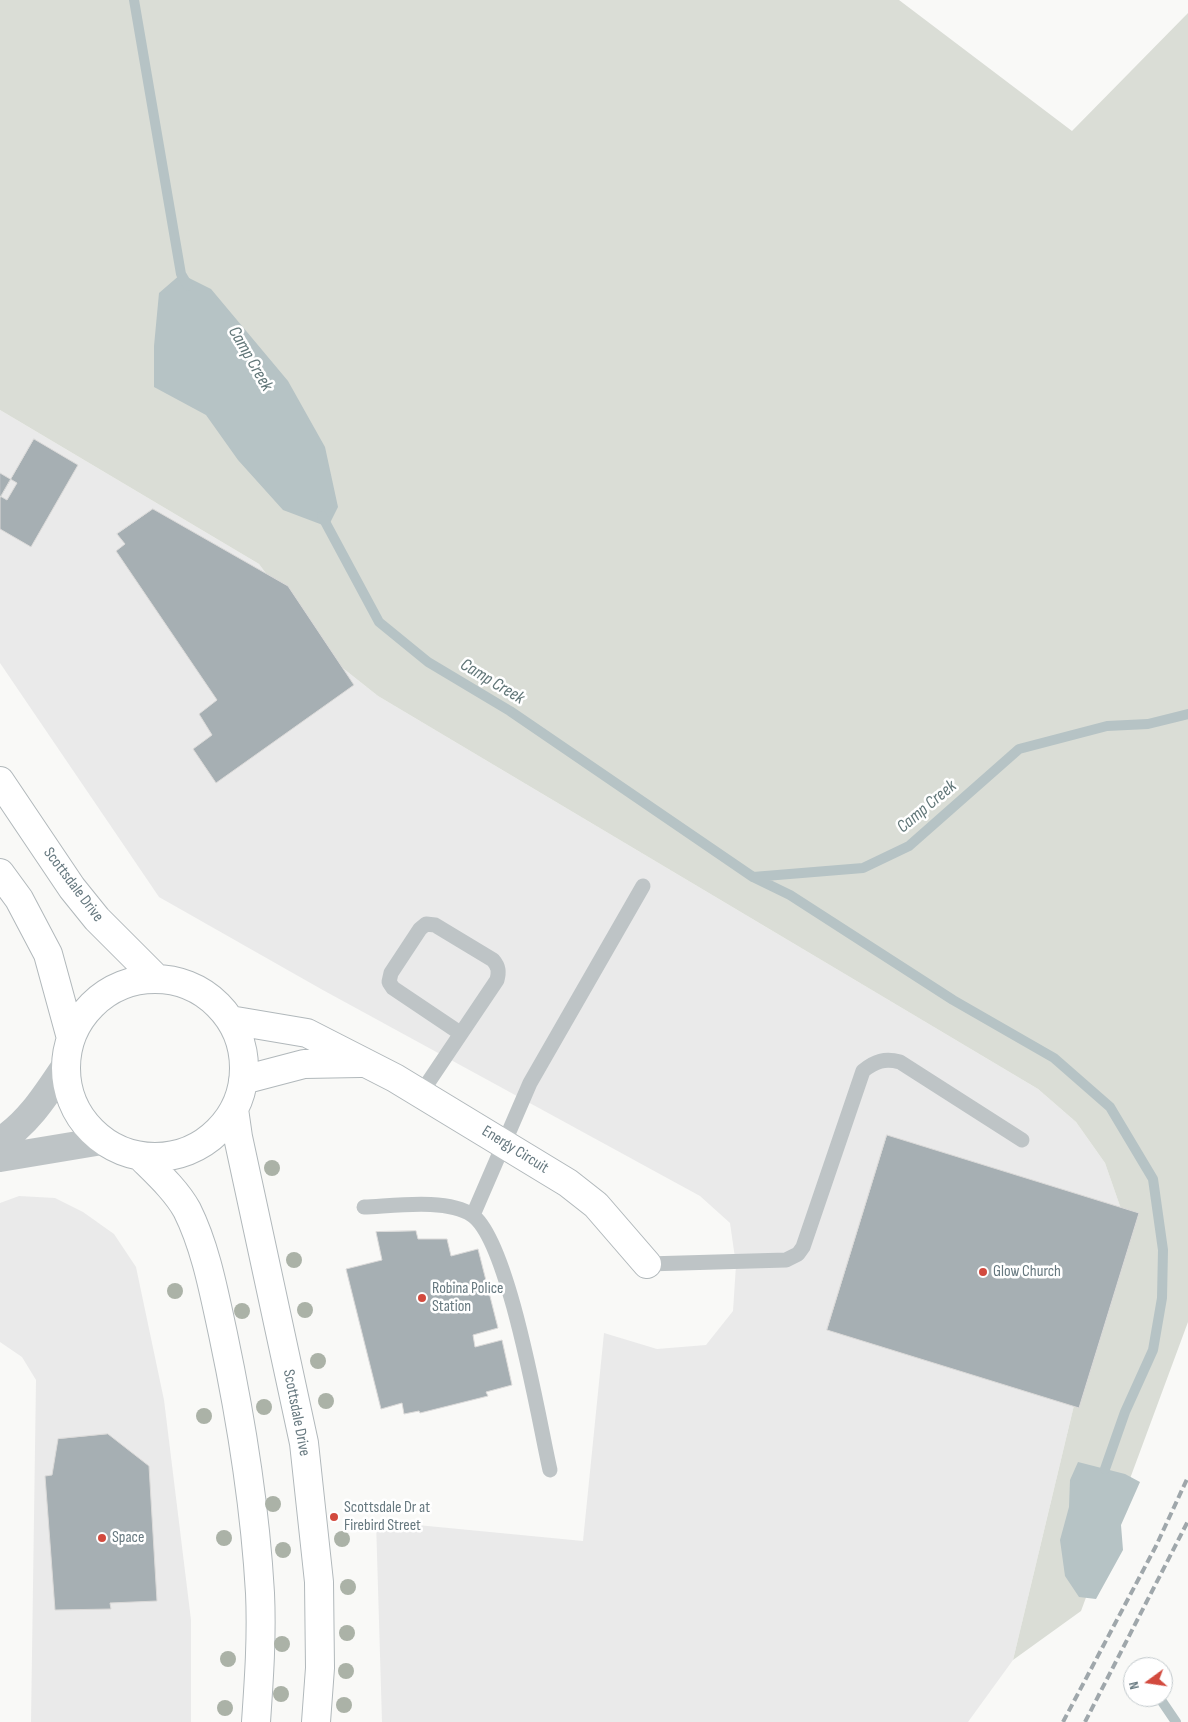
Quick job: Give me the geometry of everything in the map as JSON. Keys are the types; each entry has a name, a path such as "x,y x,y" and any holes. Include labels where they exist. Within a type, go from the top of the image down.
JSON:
{"main road":[{"name":"Scottsdale Drive","path":"0,781 72,888 97,919 157,979"},
{"path":"0,873 19,899 48,954 71,1038"},
{"path":"157,979 184,984 209,997 230,1020 242,1049 243,1080 234,1109 216,1134 190,1151 161,1158 130,1154 102,1141 81,1119 69,1093 66,1065 71,1038 84,1013 104,994 129,982 157,979"},
{"name":"Energy Circuit","path":"230,1020 307,1034 421,1093 568,1183 596,1205 647,1264"},
{"path":"243,1080 304,1064 364,1062"},
{"name":"Scottsdale Drive","path":"234,1109 238,1137 304,1443 319,1582 320,1668 316,1722"},
{"path":"140,1156 186,1208 197,1231 213,1288 230,1366 252,1502 260,1594 260,1664 256,1722"}],"street":[{"path":"0,1141 28,1118 41,1103 66,1065"},
{"path":"0,1158 102,1141"}],"lane":[{"path":"473,1215 530,1083 643,886"},
{"path":"421,1093 497,980 498,967 493,960 435,925 426,924 420,929 391,973 389,982 393,988 460,1033"},
{"path":"647,1264 786,1260 798,1254 803,1247 863,1071 879,1061 890,1059 900,1062 1022,1140"},
{"path":"364,1207 425,1205 450,1207 473,1215 495,1247 508,1283 550,1470"}],"shaded area":[{"path":"0,0 899,0 1072,131 1188,13 1188,1322 1081,1611 1013,1660 1121,1209 1105,1163 1076,1122 1038,1089 378,696 325,654 259,564 0,410"},
{"path":"0,410 259,564 325,654 378,696 1038,1089 1076,1122 1105,1163 1121,1209 1013,1660 968,1722 382,1722 376,1521 583,1541 604,1333 657,1349 706,1345 733,1311 736,1265 730,1223 700,1196 321,989 159,897 0,663"},
{"path":"19,1196 55,1198 83,1212 114,1234 136,1267 164,1400 191,1620 191,1722 31,1722 36,1380 22,1357 0,1342 0,1203"}],"water":[{"path":"181,274 211,289 288,381 325,447 338,507 328,527 283,510 238,460 206,415 154,387 154,346 159,293"},
{"path":"1078,1462 1125,1474 1140,1482 1121,1525 1123,1550 1096,1599 1079,1597 1065,1576 1060,1540 1069,1507 1070,1480"}],"building":[{"path":"34,439 78,465 31,547 0,529 0,498"},
{"path":"0,473 17,483 7,500 0,496"},
{"path":"153,509 288,586 354,685 216,783 193,749 212,735 199,714 217,700 116,551 125,544 117,534"},
{"name":"Glow Church","path":"887,1135 1139,1213 1079,1408 827,1330"},
{"name":"Robina Police Station","path":"416,1231 418,1239 447,1239 451,1256 478,1249 498,1328 473,1335 475,1347 502,1340 512,1385 486,1392 488,1396 420,1413 419,1411 404,1414 402,1403 381,1409 346,1269 382,1260 376,1232"},
{"name":"Space","path":"108,1434 149,1466 157,1601 110,1603 111,1609 55,1610 45,1476 52,1475 58,1439"}],"waterway":[{"name":"Camp Creek","path":"134,0 181,274 188,286"},
{"name":"Camp Creek","path":"322,516 379,622 428,662 510,711 753,877 863,868 909,846 1019,749 1107,726 1148,724 1188,714"},
{"path":"753,877 790,895 953,1000 1054,1058 1110,1107 1153,1179 1163,1250 1162,1298 1153,1350 1125,1412 1105,1469"},
{"path":"1166,1707 1176,1722"}],"railway":[{"path":"1063,1722 1156,1546 1188,1477"},
{"path":"1085,1722 1188,1521"}],"place":[{"name":"Glow Church","path":"983,1272"},
{"name":"Robina Police Station","path":"422,1298"},
{"name":"Scottsdale Dr at Firebird Street","path":"334,1517"},
{"name":"Space","path":"102,1538"}]}
